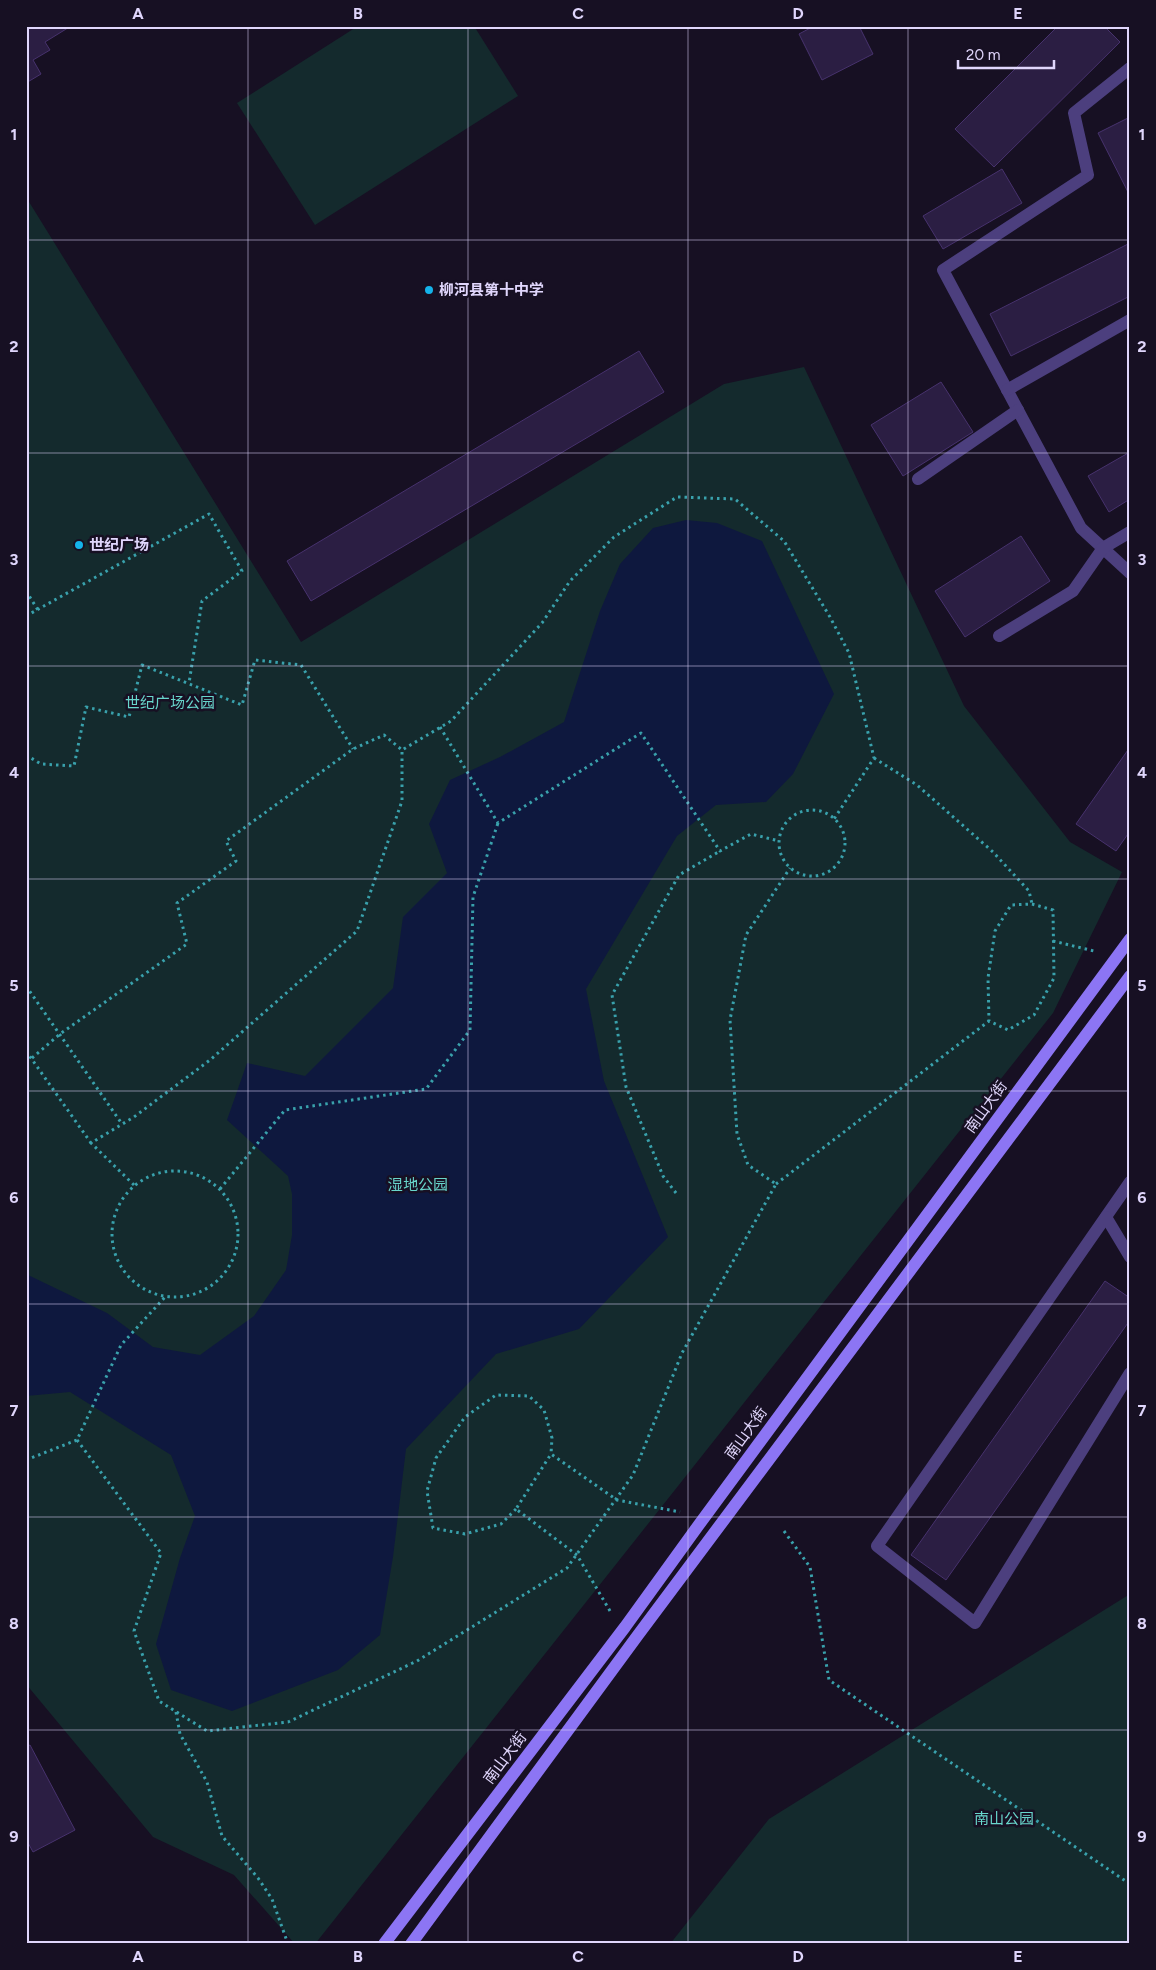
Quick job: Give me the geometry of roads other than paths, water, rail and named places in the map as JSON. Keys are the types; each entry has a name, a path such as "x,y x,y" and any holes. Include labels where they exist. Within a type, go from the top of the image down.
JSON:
{"street":[{"path":"1130,68 1074,113 1088,175 943,270 1081,528 1130,573"},
{"path":"1007,390 1130,320"},
{"path":"918,479 1018,410"},
{"path":"999,636 1073,591 1103,548 1130,532"},
{"name":"南山大街","path":"384,1944 625,1628 1130,939"},
{"path":"411,1944 638,1635 1130,976"},
{"path":"1130,1182 877,1546 975,1623 1130,1374"},
{"path":"1106,1217 1130,1256"}],"water":[{"path":"686,520 717,523 762,541 834,694 793,774 766,802 716,805 677,836 586,989 604,1081 668,1237 579,1329 496,1354 406,1449 393,1557 380,1635 338,1670 232,1711 171,1690 156,1644 180,1558 195,1516 171,1455 70,1392 26,1396 26,1272 28,1275 107,1313 153,1347 200,1355 254,1316 286,1270 292,1235 292,1194 288,1176 227,1120 247,1063 305,1076 393,988 403,917 447,873 429,824 450,780 500,757 564,722 600,611 620,564 653,528"}],"place":[{"name":"柳河县第十中学","path":"429,290"},
{"name":"世纪广场","path":"79,545"}],"park label":[{"name":"世纪广场公园","path":"170,703"},
{"name":"湿地公园","path":"418,1185"},
{"name":"南山公园","path":"1004,1819"}]}
